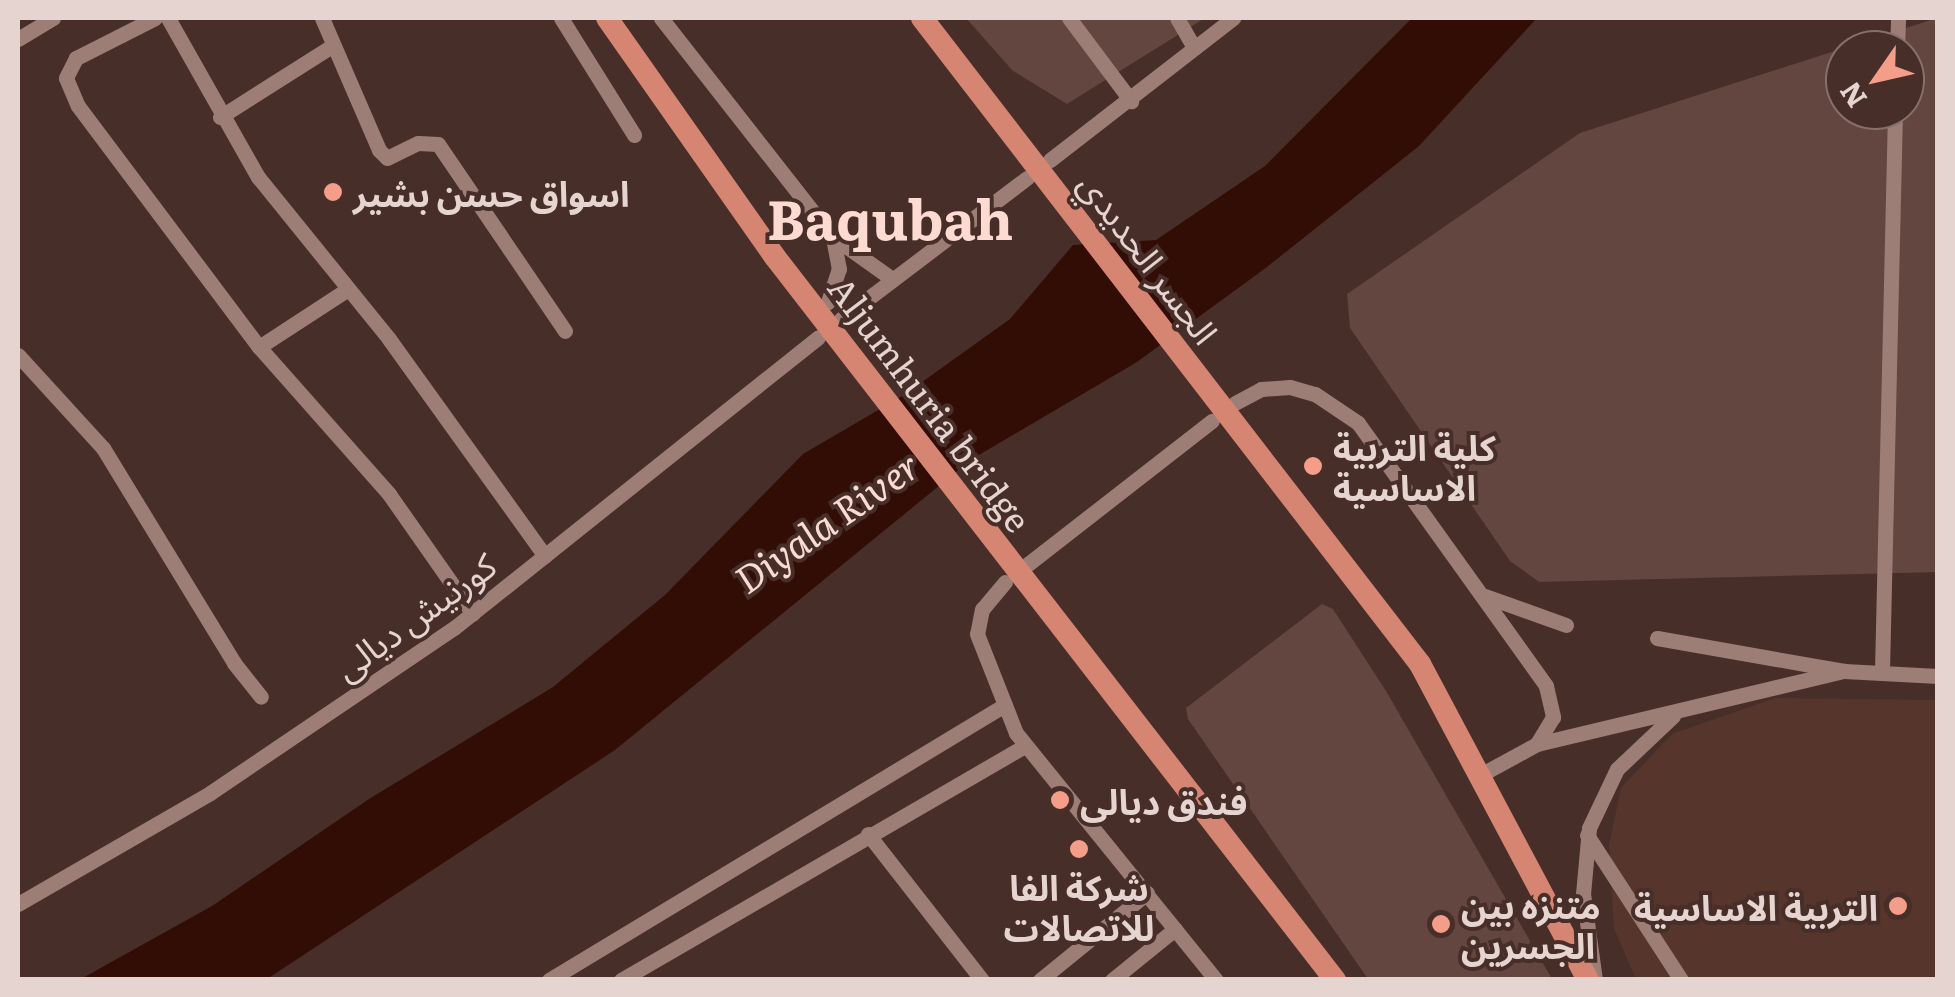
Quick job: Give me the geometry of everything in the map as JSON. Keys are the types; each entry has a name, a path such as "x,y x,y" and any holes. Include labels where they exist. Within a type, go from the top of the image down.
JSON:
{"main road":[{"name":"Aljumhuria bridge","path":"607,18 775,256 1031,592 1335,980"},
{"name":"الجسر الحديدي","path":"922,18 1420,664 1592,980"}],"street":[{"path":"18,39 53,18"},
{"path":"155,18 76,58 66,78 78,106 259,347 389,494 473,614"},
{"path":"168,18 220,117 258,177 348,289 545,556"},
{"path":"322,18 379,150 387,158 418,143 438,144 566,331"},
{"path":"561,18 634,135"},
{"path":"661,18 832,237 891,278"},
{"path":"1068,18 1131,101"},
{"path":"1177,18 1194,47"},
{"path":"1050,160 1131,101 1233,18"},
{"path":"220,117 332,46"},
{"path":"1882,672 1895,130"},
{"path":"841,319 1027,178"},
{"path":"828,302 839,269 832,237"},
{"path":"259,347 348,289"},
{"name":"كورنيش ديالى","path":"18,904 210,793 473,614 801,351 816,334"},
{"path":"18,354 103,448 234,663 261,697"},
{"path":"1234,403 1261,389 1290,386 1338,406 1358,424 1546,686 1553,717 1537,744"},
{"path":"1028,564 1212,421"},
{"path":"1005,582 982,609 976,634 1003,706 1024,746 1216,980"},
{"path":"1485,596 1566,625"},
{"path":"1657,638 1844,671 1938,676"},
{"path":"1482,774 1537,744 1844,671"},
{"path":"549,980 1003,706"},
{"path":"1592,980 1583,894 1588,835 1617,768 1646,736 1682,710"},
{"path":"621,980 1024,746"},
{"path":"868,834 982,980"},
{"path":"1588,835 1680,980"},
{"path":"1040,980 1147,893"},
{"path":"1112,980 1175,929"}],"shaded area":[{"path":"966,18 1205,18 1067,104 1013,71"},
{"path":"1937,18 1937,572 1539,582 1510,561 1350,328 1347,294 1580,133 1825,54 1825,130 1925,130 1925,30 1900,30"},
{"path":"1322,604 1333,609 1386,691 1552,979 1368,979 1188,719 1186,708"},
{"path":"1775,698 1937,700 1937,979 1636,979 1614,929 1609,845 1621,788 1672,734"}],"water":[{"name":"Diyala River","path":"1412,18 1537,18 1419,146 1267,267 1137,362 972,459 615,750 267,979 79,980 212,906 369,799 553,687 665,595 803,454 904,395 1010,319 1073,245 1156,240 1265,166"}],"place":[{"name":"اسواق حسن بشير","path":"333,192"},
{"name":"كلية التربية الاساسية","path":"1313,466"},
{"name":"فندق ديالى","path":"1060,800"},
{"name":"شركة الفا للاتصالات","path":"1079,849"},
{"name":"التربية الاساسية","path":"1898,906"},
{"name":"متنزه بين الجسرين","path":"1441,924"}],"district":[{"name":"Baqubah","path":"890,217"}]}
